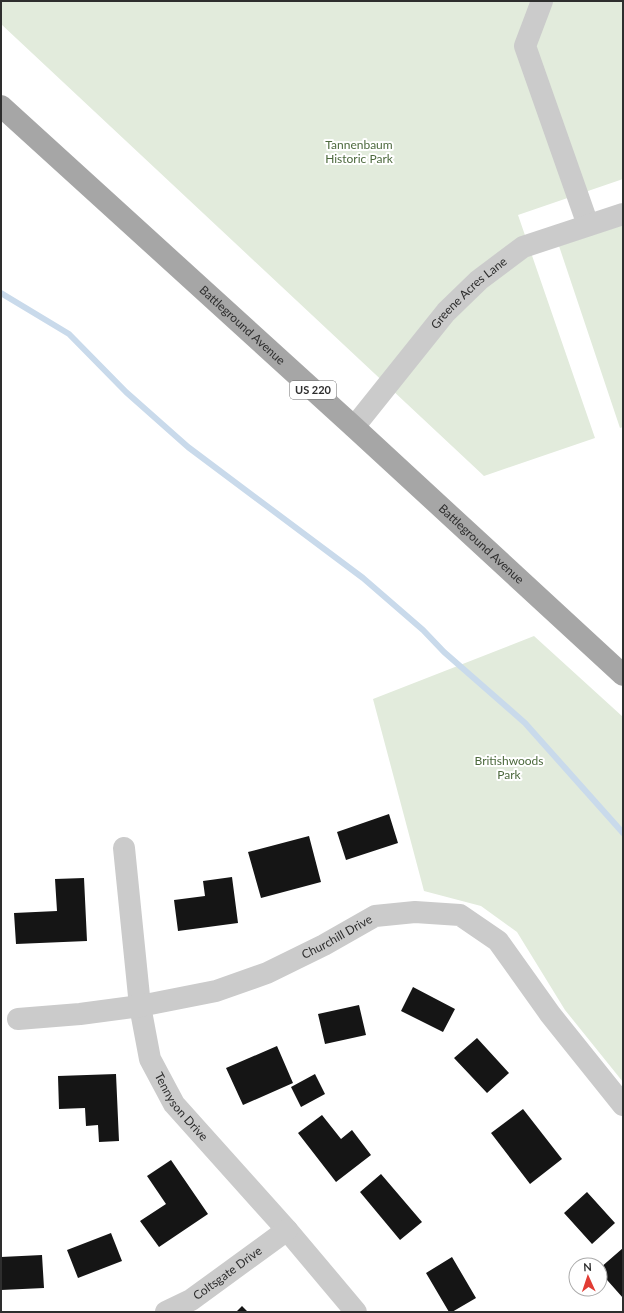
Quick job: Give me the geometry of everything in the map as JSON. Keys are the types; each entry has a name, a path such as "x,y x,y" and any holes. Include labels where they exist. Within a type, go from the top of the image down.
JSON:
{"main road":[{"name":"Battleground Avenue","path":"1,106 354,427 623,675"}],"street":[{"path":"542,1 525,46 588,226"},
{"name":"Greene Acres Lane","path":"354,427 446,312 479,280 523,247 623,214"},
{"name":"Tennyson Drive","path":"124,848 140,1006 150,1059 174,1104 287,1230 356,1312"},
{"name":"Churchill Drive","path":"18,1019 80,1014 140,1006 216,991 267,973 324,945 374,916 416,912 460,915 498,941 550,1014 623,1105"},
{"name":"Coltsgate Drive","path":"166,1312 190,1300 287,1230"}],"green space":[{"name":"Tannenbaum Historic Park","path":"1,1 623,1 623,179 518,215 595,438 484,476 1,24"},
{"path":"623,225 623,427 620,428 559,246"},
{"name":"Britishwoods Park","path":"534,636 623,717 623,1082 565,1010 517,932 481,906 424,891 373,699"}],"building":[{"path":"389,814 398,843 346,860 337,832"},
{"path":"309,836 321,882 261,898 248,852"},
{"path":"232,877 238,923 178,931 174,900 205,896 203,881"},
{"path":"84,878 87,941 16,944 14,913 57,911 55,879"},
{"path":"413,987 455,1009 443,1032 401,1011"},
{"path":"359,1005 366,1035 325,1044 318,1014"},
{"path":"477,1038 509,1073 487,1093 454,1058"},
{"path":"277,1046 293,1083 243,1105 226,1068"},
{"path":"116,1074 119,1141 99,1142 98,1125 86,1126 85,1108 59,1109 58,1076"},
{"path":"315,1074 325,1094 301,1107 291,1087"},
{"path":"523,1109 562,1159 530,1184 491,1133"},
{"path":"322,1115 341,1139 352,1130 371,1155 336,1182 298,1133"},
{"path":"171,1160 208,1214 159,1247 140,1221 166,1204 147,1176"},
{"path":"381,1174 422,1222 400,1240 360,1192"},
{"path":"587,1192 615,1223 592,1244 564,1213"},
{"path":"111,1233 122,1261 78,1278 67,1250"},
{"path":"623,1248 623,1298 608,1281 608,1261"},
{"path":"42,1255 44,1288 1,1290 1,1257"},
{"path":"452,1257 476,1298 452,1312 449,1312 426,1273"},
{"path":"242,1306 248,1312 236,1312"}],"waterway":[{"path":"1,293 69,334 126,392 188,447 363,578 423,630 444,652 525,723 623,833"}]}
